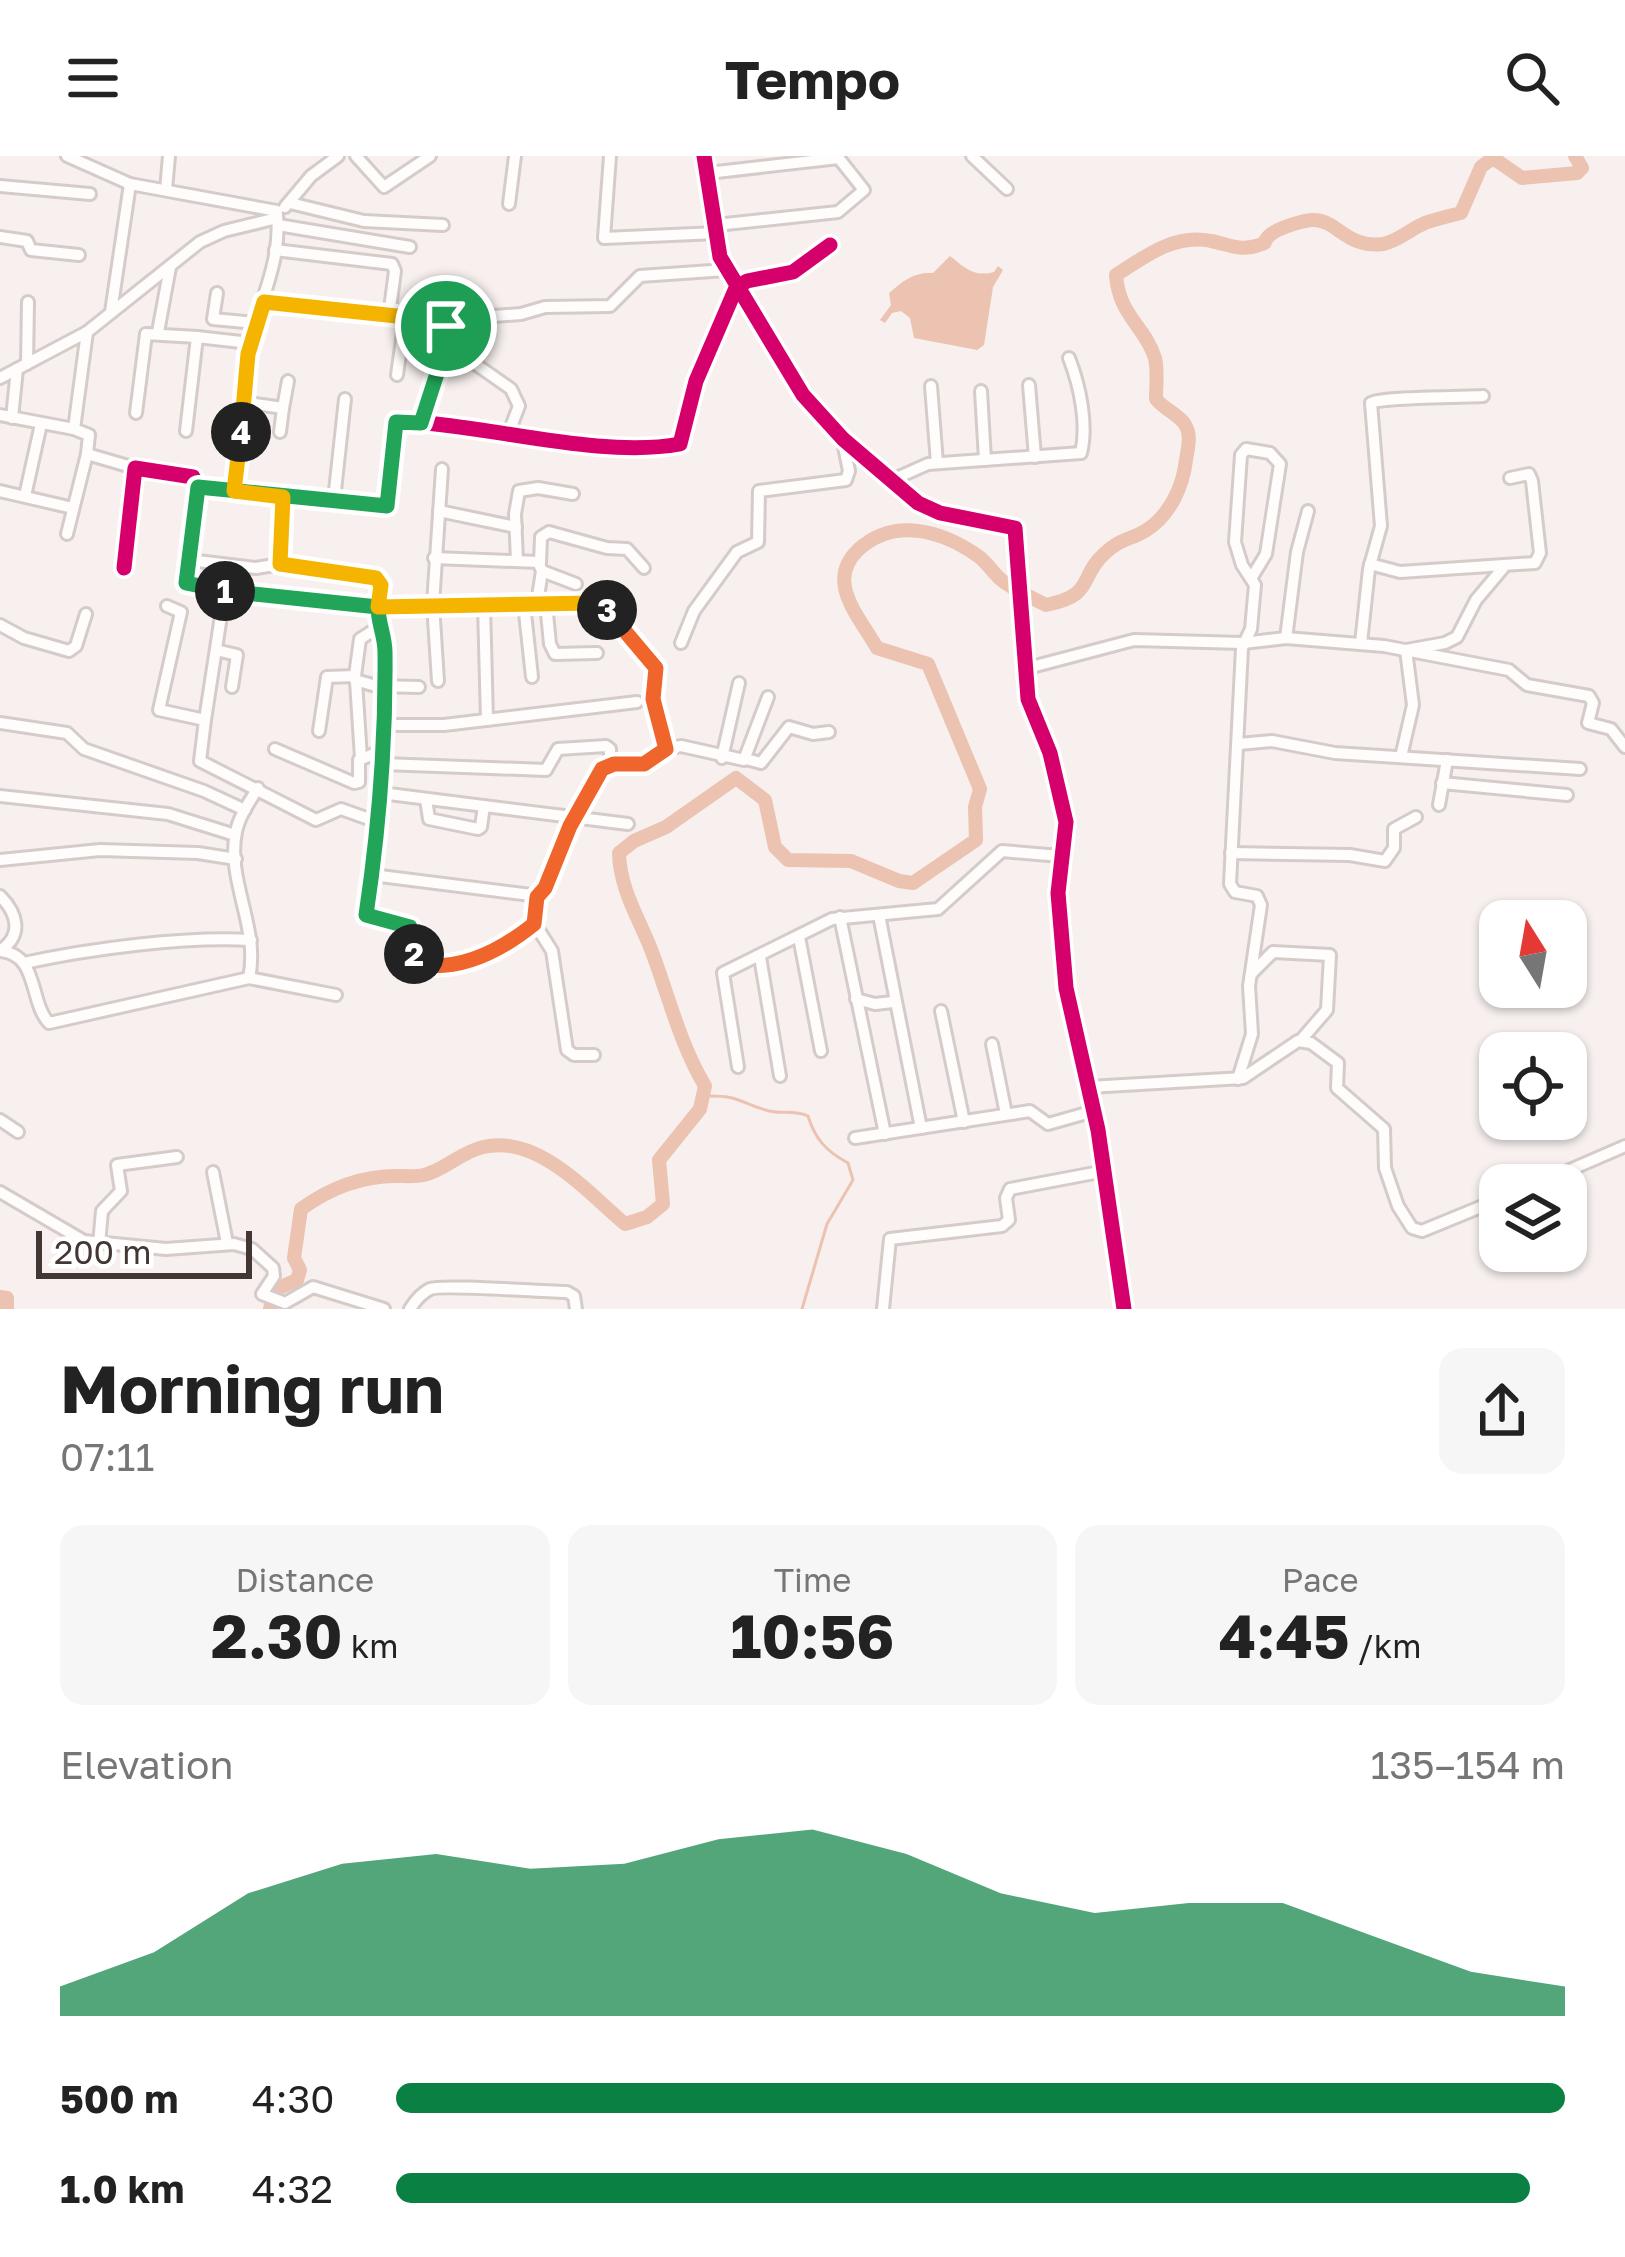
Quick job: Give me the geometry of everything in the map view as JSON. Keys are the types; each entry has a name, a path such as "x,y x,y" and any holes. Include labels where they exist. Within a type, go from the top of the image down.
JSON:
{"street":[{"path":"67,156 130,184 410,247"},
{"path":"166,190 169,156"},
{"path":"234,491 250,343 264,302 278,218 319,162 338,156"},
{"path":"356,156 382,187 430,156"},
{"path":"509,204 514,156"},
{"path":"610,156 604,238 717,229 842,211 864,190 838,157 708,173"},
{"path":"704,156 726,270 790,376 842,439 925,506 1009,524 1017,536 1028,699 1050,752 1066,822 1060,856 1064,973 1105,1171 1124,1309"},
{"path":"971,156 1007,189"},
{"path":"111,312 130,184"},
{"path":"0,186 90,194"},
{"path":"290,203 364,220 443,225"},
{"path":"0,378 87,332 212,235 278,218"},
{"path":"0,237 27,241 31,250 79,254"},
{"path":"198,487 387,506 397,422 606,445 680,444 696,381 736,288 747,281 793,272 830,244"},
{"path":"275,250 394,266 389,316"},
{"path":"158,332 170,267"},
{"path":"264,302 406,318 446,328 491,314 610,306 640,276 726,270"},
{"path":"217,293 213,319 256,322"},
{"path":"28,302 22,366 6,417 89,435 68,534"},
{"path":"397,375 406,318"},
{"path":"421,423 442,358 446,328"},
{"path":"446,328 474,363 514,392 519,406 509,432"},
{"path":"74,429 87,332"},
{"path":"136,413 148,332 250,343"},
{"path":"186,431 197,338"},
{"path":"892,480 916,467 937,463 1083,452 1079,393 1069,358"},
{"path":"280,432 289,381"},
{"path":"1029,385 1035,457"},
{"path":"932,386 937,463"},
{"path":"981,391 985,460"},
{"path":"1361,643 1370,563 1381,526 1372,400 1483,396"},
{"path":"334,500 345,399"},
{"path":"242,402 283,408"},
{"path":"25,496 41,424"},
{"path":"681,643 694,610 737,552 758,542 759,491 846,480 849,471 842,439"},
{"path":"1238,1079 1252,1034 1251,974 1260,901 1255,895 1230,889 1244,643 1251,629 1255,585 1235,542 1241,455 1246,449 1270,453 1280,464 1266,554 1252,577"},
{"path":"87,454 193,477 198,487 186,580 190,586 378,607 597,604 629,633 656,668 653,699 666,749"},
{"path":"124,568 135,468"},
{"path":"439,681 433,604 442,469"},
{"path":"1370,563 1400,572 1529,566 1540,557 1531,477 1510,478"},
{"path":"517,561 520,489 573,494"},
{"path":"0,491 73,508"},
{"path":"280,564 283,497"},
{"path":"439,511 516,527"},
{"path":"1286,638 1297,552 1308,511"},
{"path":"532,676 541,537 549,532 627,549 644,568"},
{"path":"434,558 517,561 576,584"},
{"path":"189,560 256,568 280,564 376,578 381,585 379,627 385,640 383,750 380,823 366,915 410,927 416,959 423,965 446,965 489,954 534,924"},
{"path":"1405,652 1457,637 1476,600 1503,568"},
{"path":"535,604 555,655 597,652"},
{"path":"484,605 487,720"},
{"path":"167,606 181,612 159,710 205,720"},
{"path":"0,625 68,651 76,646 86,614"},
{"path":"221,616 200,761 316,820 341,809 380,823"},
{"path":"275,748 359,782 354,679 360,639 379,627"},
{"path":"1024,663 1134,640 1244,643 1286,638 1361,643 1510,670 1527,685 1589,696 1593,704 1588,723 1615,732 1625,747"},
{"path":"216,650 237,655 232,687"},
{"path":"1401,757 1413,705 1405,652"},
{"path":"319,731 327,677 384,687 419,687"},
{"path":"722,758 740,683"},
{"path":"746,759 767,698"},
{"path":"382,725 487,720 637,702"},
{"path":"0,723 67,733 81,748 245,810"},
{"path":"594,1055 567,1050 552,951 534,924 537,897 602,769 644,764 666,749 687,747 760,763 789,727 813,734 829,732"},
{"path":"1239,743 1272,741 1335,753 1580,769"},
{"path":"382,764 546,770 558,749 606,746 610,765"},
{"path":"361,758 383,750"},
{"path":"1438,805 1447,760"},
{"path":"1442,783 1567,795"},
{"path":"249,978 251,940 235,835 258,788"},
{"path":"381,793 628,824"},
{"path":"0,796 168,814 235,835"},
{"path":"426,800 429,819 478,829 484,806"},
{"path":"1231,854 1326,854 1384,861 1394,848 1394,829 1415,817"},
{"path":"0,860 100,850 236,859"},
{"path":"738,1066 722,974 840,917 938,909 1002,851 1060,856"},
{"path":"372,875 537,897"},
{"path":"0,896 12,910 16,926 12,941 0,951"},
{"path":"879,915 921,1128"},
{"path":"840,917 885,1133"},
{"path":"799,937 821,1051"},
{"path":"24,963 94,950 251,940"},
{"path":"0,951 14,953 24,963 42,1016 49,1023 249,978 336,995"},
{"path":"1089,1087 1238,1079 1301,1040 1325,1015 1330,955 1273,952 1251,974"},
{"path":"760,957 780,1076"},
{"path":"856,999 870,1004 893,1001"},
{"path":"941,1011 964,1122"},
{"path":"1301,1040 1338,1063 1337,1088 1384,1129 1385,1168 1398,1206 1412,1228 1422,1231 1479,1208"},
{"path":"992,1044 1006,1114"},
{"path":"855,1138 1034,1111 1052,1124 1094,1111"},
{"path":"0,1120 18,1132"},
{"path":"1583,1164 1625,1146"},
{"path":"99,1244 102,1211 121,1191 117,1165 177,1157"},
{"path":"883,1309 890,1239 1003,1226 1009,1220 1006,1195 1010,1189 1105,1171"},
{"path":"213,1172 227,1243"},
{"path":"0,1192 73,1235 99,1244 166,1249 227,1243 252,1250 273,1268 274,1276 262,1292 273,1299 289,1303 313,1286 340,1302 384,1309"},
{"path":"410,1309 426,1292 444,1286 567,1292 574,1296 576,1309"}],"shaded area":[{"path":"950,256 974,272 994,272 998,266 1003,270 993,287 984,345 977,350 914,338 910,318 901,311 892,313 885,323 880,320 891,305 889,293 909,278 933,273"}],"waterway":[{"path":"270,1309 274,1290 297,1280 300,1270 294,1258 301,1209 346,1185 370,1178 424,1175 483,1147 503,1145 542,1157 625,1224 647,1217 663,1204 659,1160 700,1109 705,1086 623,879 619,853 634,841 666,827 736,778 765,800 775,847 788,860 851,861 913,883 976,840 980,789 928,664 877,648 848,599 845,574 858,550 872,540 887,533 918,531 964,547 1004,582 1046,605 1073,596 1105,553 1162,517 1182,480 1188,432 1156,399 1155,358 1122,301 1116,275 1173,243 1198,239 1250,247 1309,220 1329,224 1360,242 1383,244 1425,223 1461,213 1481,167 1493,158 1522,178 1577,173 1582,168 1575,156"},
{"path":"703,1096 808,1116 822,1144 848,1163 853,1180 827,1224 802,1309"},
{"path":"0,1297 7,1298 7,1309"}],"cycle path":[{"path":"704,156 720,257 803,395 843,439 918,503 940,513 1015,528 1028,699 1050,753 1066,822 1058,893 1066,988 1098,1130 1124,1309"},
{"path":"124,568 135,468 193,477 198,487 385,506 398,421 614,447 680,444 696,381 736,288 747,281 793,272 830,245"}],"route":[{"path":"446,326 425,319 264,302 245,370 234,491 275,496 283,497 280,518 278,563 376,578 381,585 378,607 602,606 656,668 653,699 666,749 644,764 602,769 537,897 534,924 499,950 437,966 416,959 407,926 366,915 379,829 382,764 386,649 378,607 206,589 187,585 186,580 198,487 202,487 241,492 275,496 288,498 387,506 396,422 421,423 442,358 446,326"}]}
